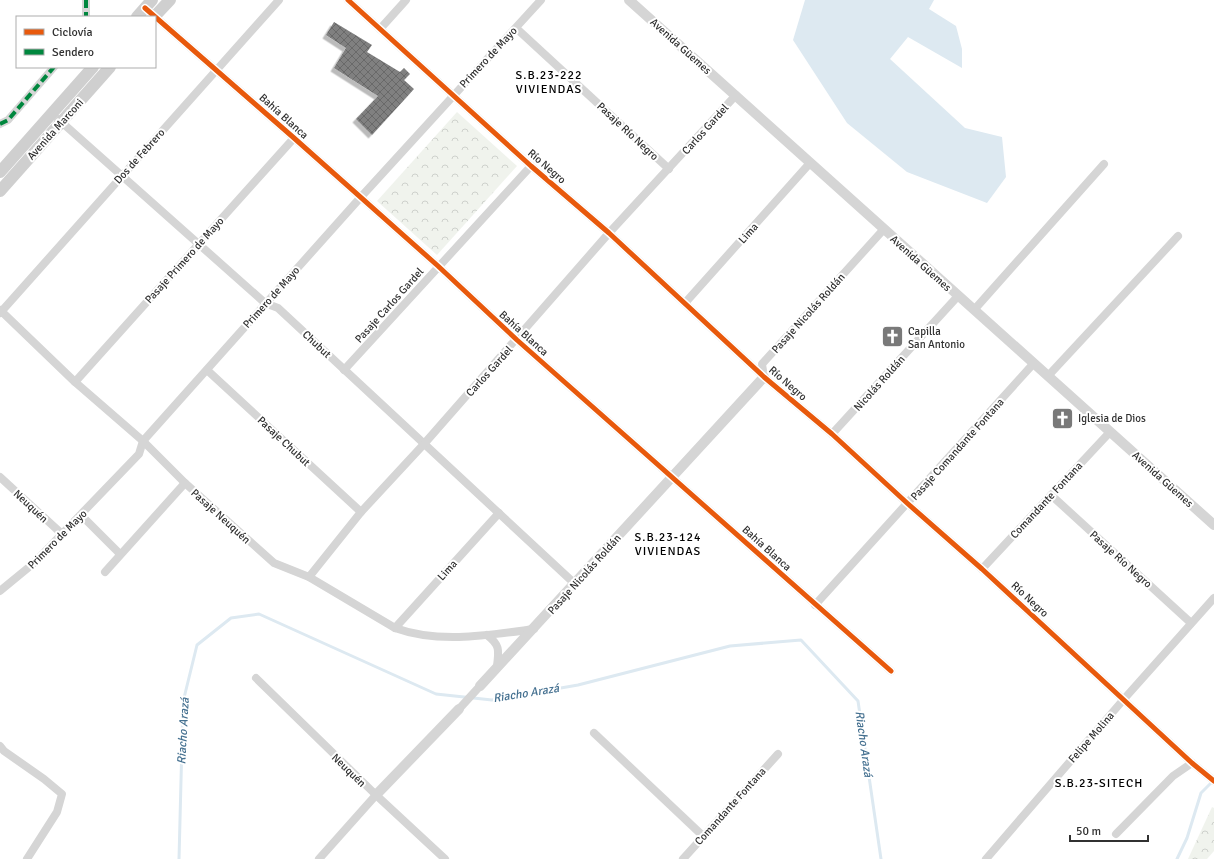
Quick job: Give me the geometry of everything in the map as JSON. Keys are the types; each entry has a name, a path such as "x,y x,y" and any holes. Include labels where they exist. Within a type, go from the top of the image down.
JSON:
{"main road":[{"path":"154,16 170,0"},
{"path":"138,16 149,4"},
{"name":"Avenida Marconi","path":"0,191 92,68"},
{"name":"Avenida Marconi","path":"0,172 109,68"}],"street":[{"path":"86,0 86,16"},
{"name":"Dos de Febrero","path":"1,312 279,0"},
{"name":"Río Negro","path":"348,0 452,96 609,233 764,377 832,434 907,504 982,569 1204,774 1214,781"},
{"path":"380,29 406,0"},
{"name":"Primero de Mayo","path":"0,591 34,563 139,454 143,441 265,303 541,0"},
{"name":"Avenida Güemes","path":"629,0 1214,525"},
{"name":"Bahía Blanca","path":"149,4 154,16"},
{"name":"Bahía Blanca","path":"156,18 438,266 516,340 672,476 815,606 891,671"},
{"name":"Pasaje Río Negro","path":"516,28 669,169"},
{"path":"0,124 8,120 53,68"},
{"name":"Carlos Gardel","path":"308,577 361,512 424,444 609,233 736,95"},
{"name":"Chubut","path":"56,118 265,303 278,308 574,583"},
{"name":"Pasaje Primero de Mayo","path":"75,382 294,138"},
{"name":"Lima","path":"685,303 810,163"},
{"path":"974,310 1104,164"},
{"name":"Pasaje Carlos Gardel","path":"344,370 531,166"},
{"name":"Pasaje Nicolás Roldán","path":"319,859 497,666 535,629 574,583 764,377 762,364 884,229"},
{"path":"1048,376 1178,236"},
{"name":"Nicolás Roldán","path":"832,434 958,296"},
{"name":"Pasaje Neuquén","path":"1,312 75,382 143,441 185,483 274,563 308,577 396,628 410,633 430,636 487,635 535,629"},
{"name":"Pasaje Comandante Fontana","path":"815,606 1034,363"},
{"name":"Pasaje Chubut","path":"207,370 361,512"},
{"name":"Comandante Fontana","path":"982,569 1110,432"},
{"name":"Neuquén","path":"0,477 62,534"},
{"path":"105,572 185,483"},
{"name":"Pasaje Río Negro","path":"1051,496 1191,623"},
{"name":"Lima","path":"396,628 499,513"},
{"path":"81,515 120,554"},
{"name":"Felipe Molina","path":"986,859 1124,699 1214,598"},
{"path":"487,635 496,642 499,653 497,666"},
{"name":"Neuquén","path":"256,678 376,796 445,859"},
{"path":"594,734 703,836"},
{"path":"0,746 4,751 44,778 62,794 57,812 27,859"},
{"name":"Comandante Fontana","path":"683,859 778,754"},
{"path":"1116,834 1173,776 1192,763"}],"green space":[{"path":"457,112 517,166 437,255 377,201"},
{"path":"1212,807 1214,808 1214,851 1207,859 1188,859"}],"shaded area":[{"path":"805,0 934,0 929,9 956,26 962,49 962,68 908,37 890,59 965,128 1002,137 1006,177 987,203 907,172 847,123 793,40"}],"building":[{"path":"334,22 372,45 367,52 400,72 404,68 410,74 404,80 414,89 372,135 356,119 378,96 334,68 346,48 326,35"}],"waterway":[{"name":"Riacho Arazá","path":"179,859 183,702 197,645 231,618 259,614 436,694 492,700 578,685 730,646 801,640 858,701 881,859"},
{"name":"Riacho Arazá","path":"1177,859 1187,838 1201,793 1213,781"}],"marked path":[{"path":"86,0 86,16"},
{"path":"0,124 8,120 53,68"}],"cycle path":[{"path":"348,0 531,166 609,233 764,377 832,434 982,569 1192,763 1214,781"},
{"path":"145,8 154,16"},
{"path":"156,18 438,266 517,340 891,671"}],"place":[{"name":"Capilla San Antonio","path":"893,337"},
{"name":"Iglesia de Dios","path":"1063,418"}],"district":[{"name":"S.B.23-222 VIVIENDAS","path":"549,82"},
{"name":"S.B.23-124 VIVIENDAS","path":"668,544"},
{"name":"S.B.23-SITECH","path":"1099,783"}]}
